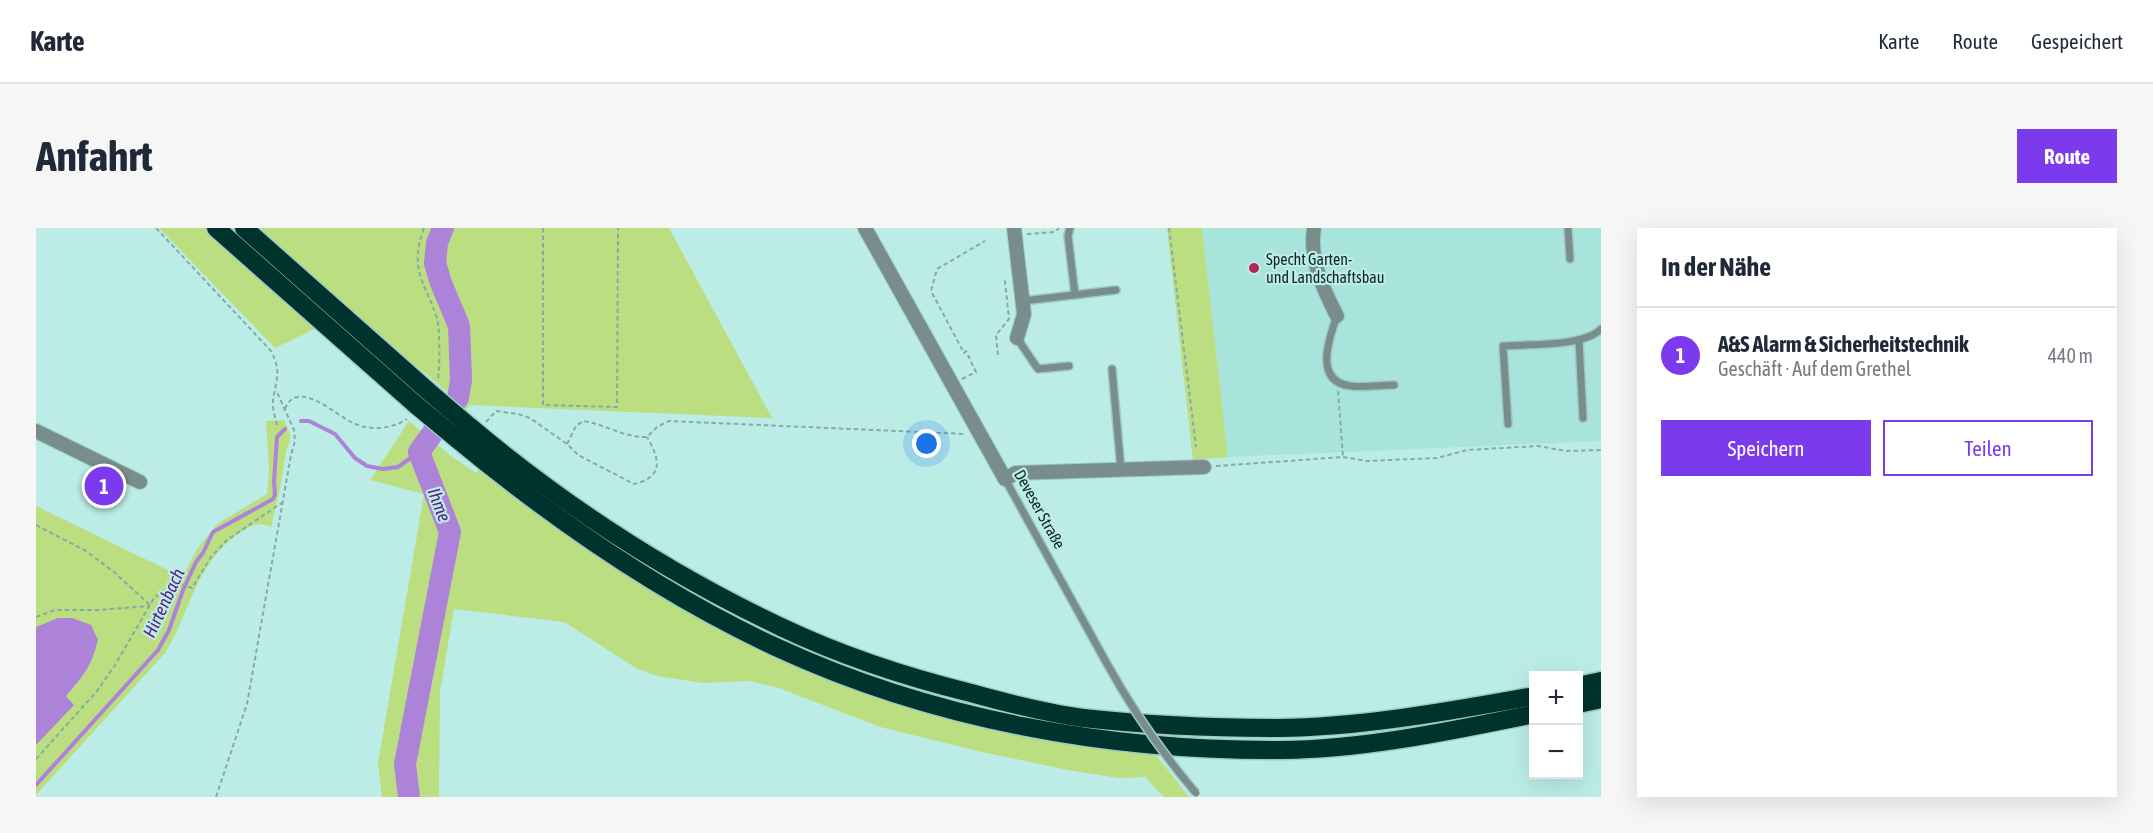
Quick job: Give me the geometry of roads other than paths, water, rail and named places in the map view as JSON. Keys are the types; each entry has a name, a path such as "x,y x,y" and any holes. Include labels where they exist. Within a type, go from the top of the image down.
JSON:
{"highway":[{"path":"216,228 528,474 605,528 689,578 782,628 913,678 995,700 1080,717 1182,726 1280,728 1366,722 1434,714 1529,697"},
{"path":"244,228 427,393"},
{"path":"470,429 543,508 655,583 780,649 858,681 916,700 985,718 1072,736 1183,748 1283,750 1370,743 1437,734 1529,715"},
{"path":"1583,685 1601,681"},
{"path":"1583,703 1601,699"}],"street":[{"path":"1314,228 1319,280 1337,316"},
{"name":"Deveser Straße","path":"868,229 977,432 1005,479"},
{"path":"1015,232 1024,314 1017,338"},
{"path":"36,431 140,482"},
{"path":"1005,479 1016,473 1204,467"}],"lane":[{"path":"1070,228 1068,236 1075,295"},
{"path":"1568,228 1570,259"},
{"path":"1023,301 1116,290"},
{"path":"1337,316 1326,346 1329,373 1340,383 1351,386 1394,385"},
{"path":"1508,424 1503,346 1579,341 1601,329"},
{"path":"1017,338 1038,369 1069,366"},
{"path":"1579,341 1583,418"},
{"path":"1112,369 1121,470"},
{"name":"Deveser Straße","path":"1005,479 1145,728 1169,762 1197,795"}],"waterway":[{"name":"Ihme","path":"409,797 405,764 450,532 419,452 458,398 461,380 459,326 435,263 437,243 443,228"},
{"name":"Hirtenbach","path":"301,421 309,421 335,434 355,458 367,466 383,469 398,467 419,452"},
{"name":"Hirtenbach","path":"36,785 158,650 169,630 196,562 213,532 273,499 277,437 285,429"}],"place":[{"name":"Specht Garten- und Landschaftsbau","path":"1254,268"},
{"name":"A&S Alarm & Sicherheitstechnik","path":"104,486"}]}
